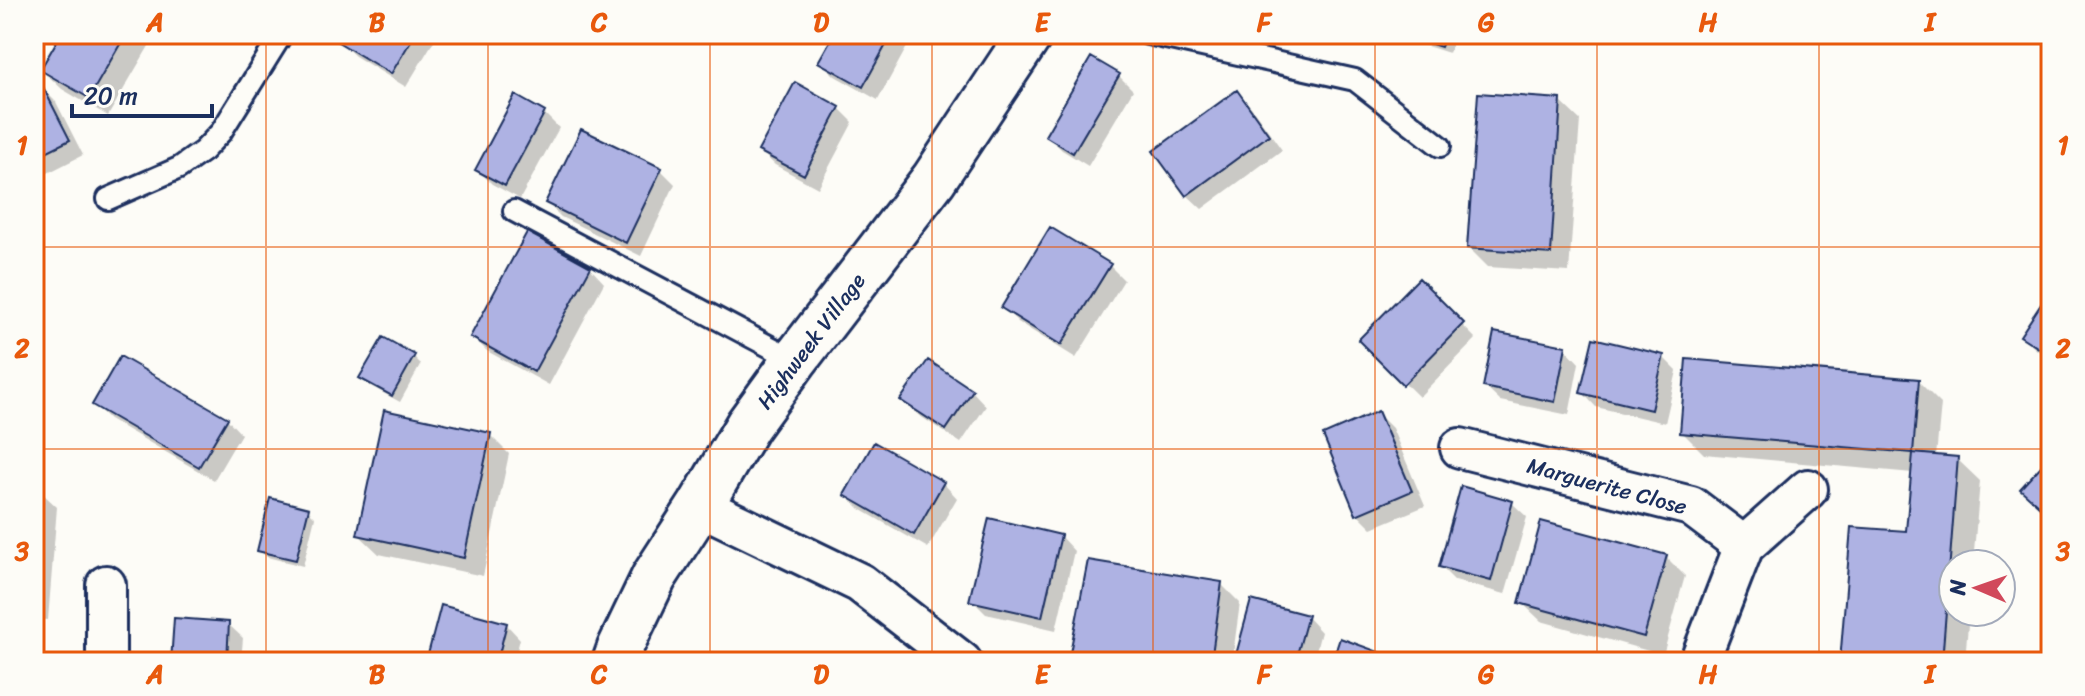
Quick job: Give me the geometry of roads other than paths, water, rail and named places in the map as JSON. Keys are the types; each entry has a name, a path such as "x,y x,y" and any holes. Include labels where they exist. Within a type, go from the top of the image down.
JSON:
{"street":[{"name":"Highweek Village","path":"615,662 654,577 748,425 934,179 1030,34"},
{"name":"Marguerite Close","path":"1460,448 1691,506 1744,546"},
{"path":"1699,662 1744,546 1808,489"},
{"path":"700,506 860,583 962,662"},
{"path":"106,585 106,662"}],"lane":[{"path":"108,199 179,168 203,151 221,132 282,34"},
{"path":"1148,34 1355,80 1440,146"},
{"path":"514,211 795,360"}]}
